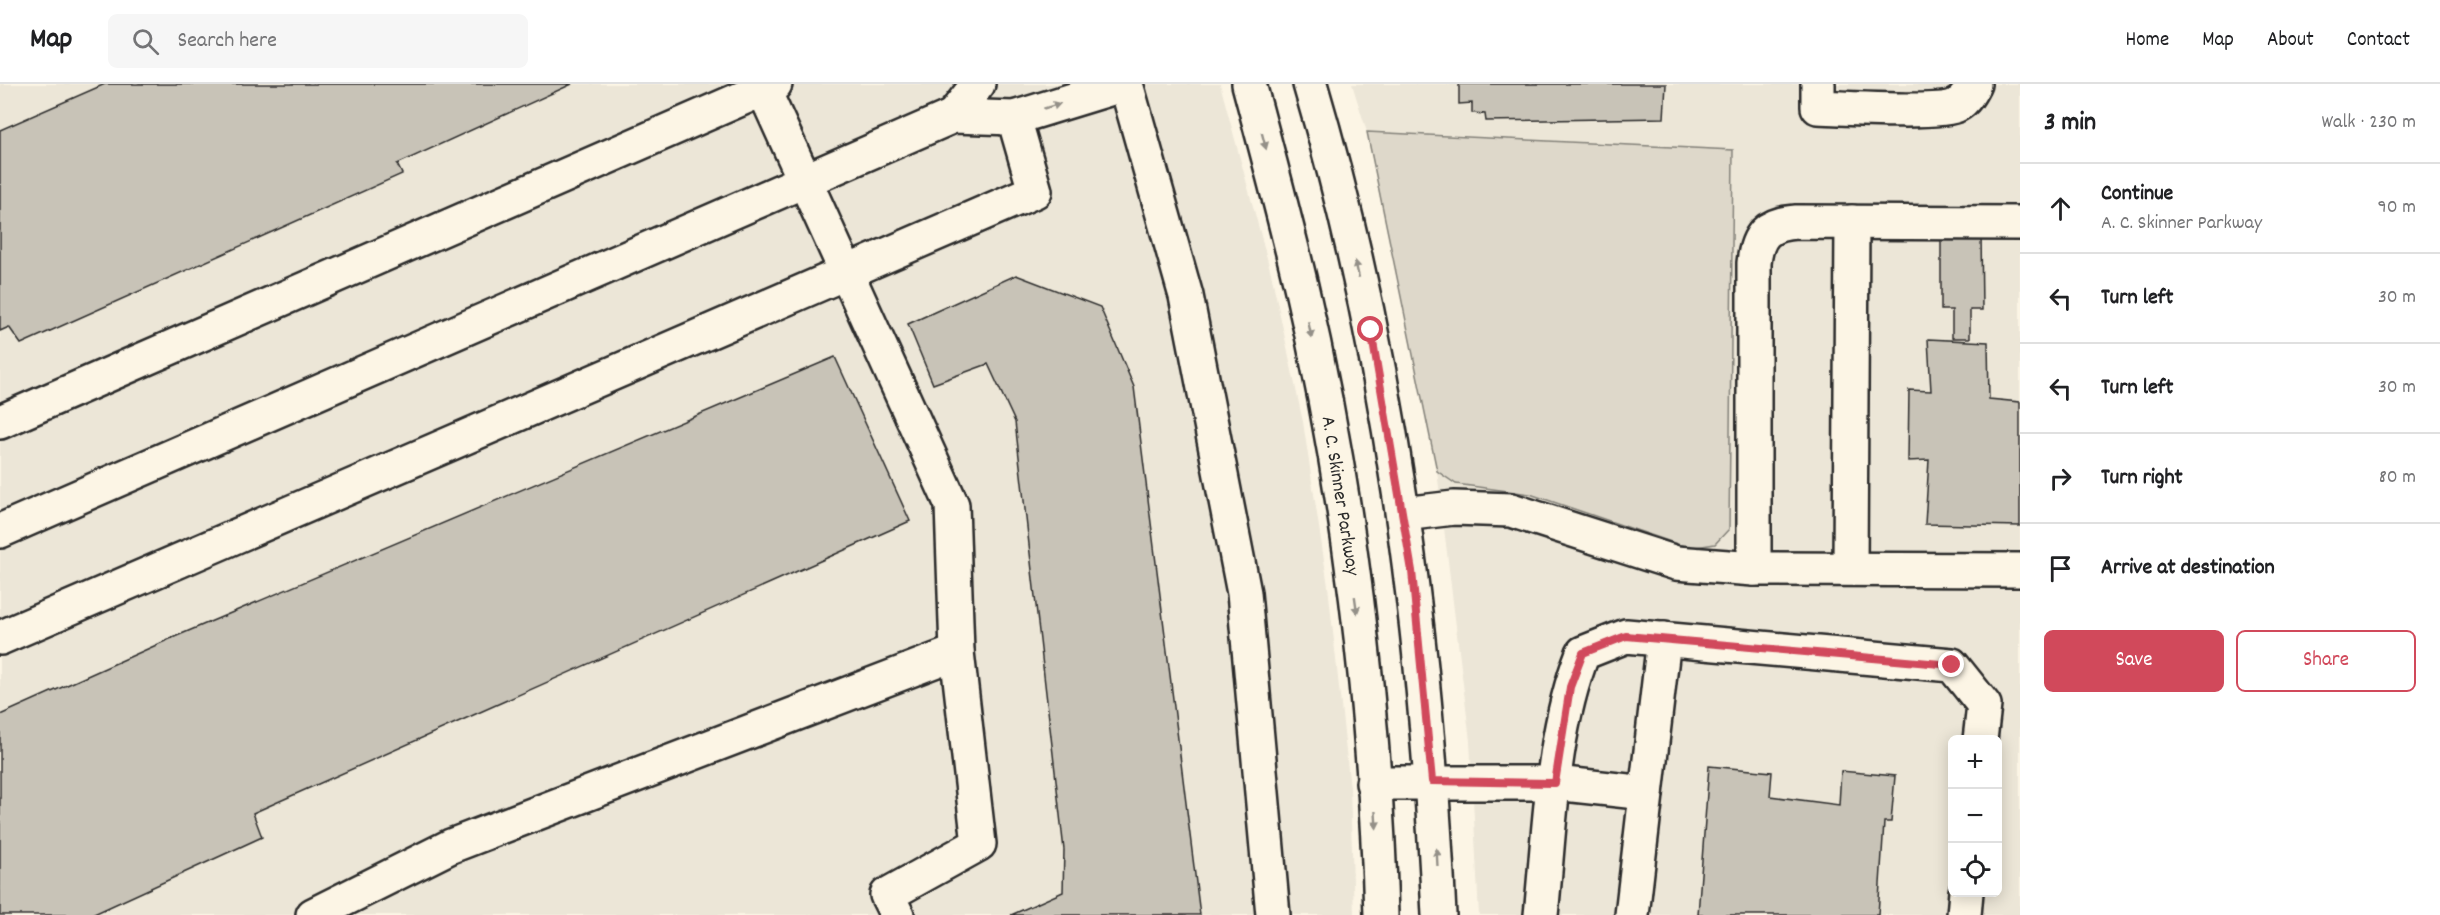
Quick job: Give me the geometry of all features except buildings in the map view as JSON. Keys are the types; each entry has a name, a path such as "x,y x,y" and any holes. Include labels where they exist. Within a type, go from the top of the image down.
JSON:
{"main road":[{"path":"953,116 978,84"},
{"path":"0,531 953,116 1014,118 1126,84 1186,296 1244,593 1272,915"},
{"name":"A. C. Skinner Parkway","path":"1249,84 1301,287 1325,403 1360,641 1373,783 1381,915"},
{"path":"1310,84 1371,330 1403,514 1413,583 1432,781 1439,915"},
{"path":"1818,96 1934,109 1956,106 1968,95 1974,84"},
{"path":"0,422 767,86 804,182 952,505 957,652 979,844 887,895 897,915"},
{"path":"0,638 1035,191 1014,118"},
{"path":"1850,568 1852,222"},
{"path":"1754,569 1756,245 1767,230 1782,223 2020,223"},
{"path":"1403,514 1454,508 1511,510 1676,563 1754,569 2020,570"},
{"path":"1541,915 1555,783 1570,687 1583,653 1626,636 1952,665 1983,705 1980,735"},
{"path":"1632,915 1664,639"},
{"path":"313,915 451,846 957,652"},
{"path":"1373,783 1432,781 1555,783 1646,793"},
{"path":"1964,915 1966,897"}],"shaded area":[{"path":"0,84 1220,84 1271,273 1303,422 1328,586 1350,788 1354,915 0,915"},
{"path":"1352,84 2020,84 2020,915 1479,915 1470,741 1437,471 1456,484 1530,494 1689,548 1732,150 1367,132"},
{"path":"1367,132 1733,150 1729,529 1715,544 1689,548 1530,494 1456,484 1437,471"}],"route":[{"path":"1371,330 1412,571 1432,781 1555,783 1570,687 1583,653 1626,636 1952,665"}]}
